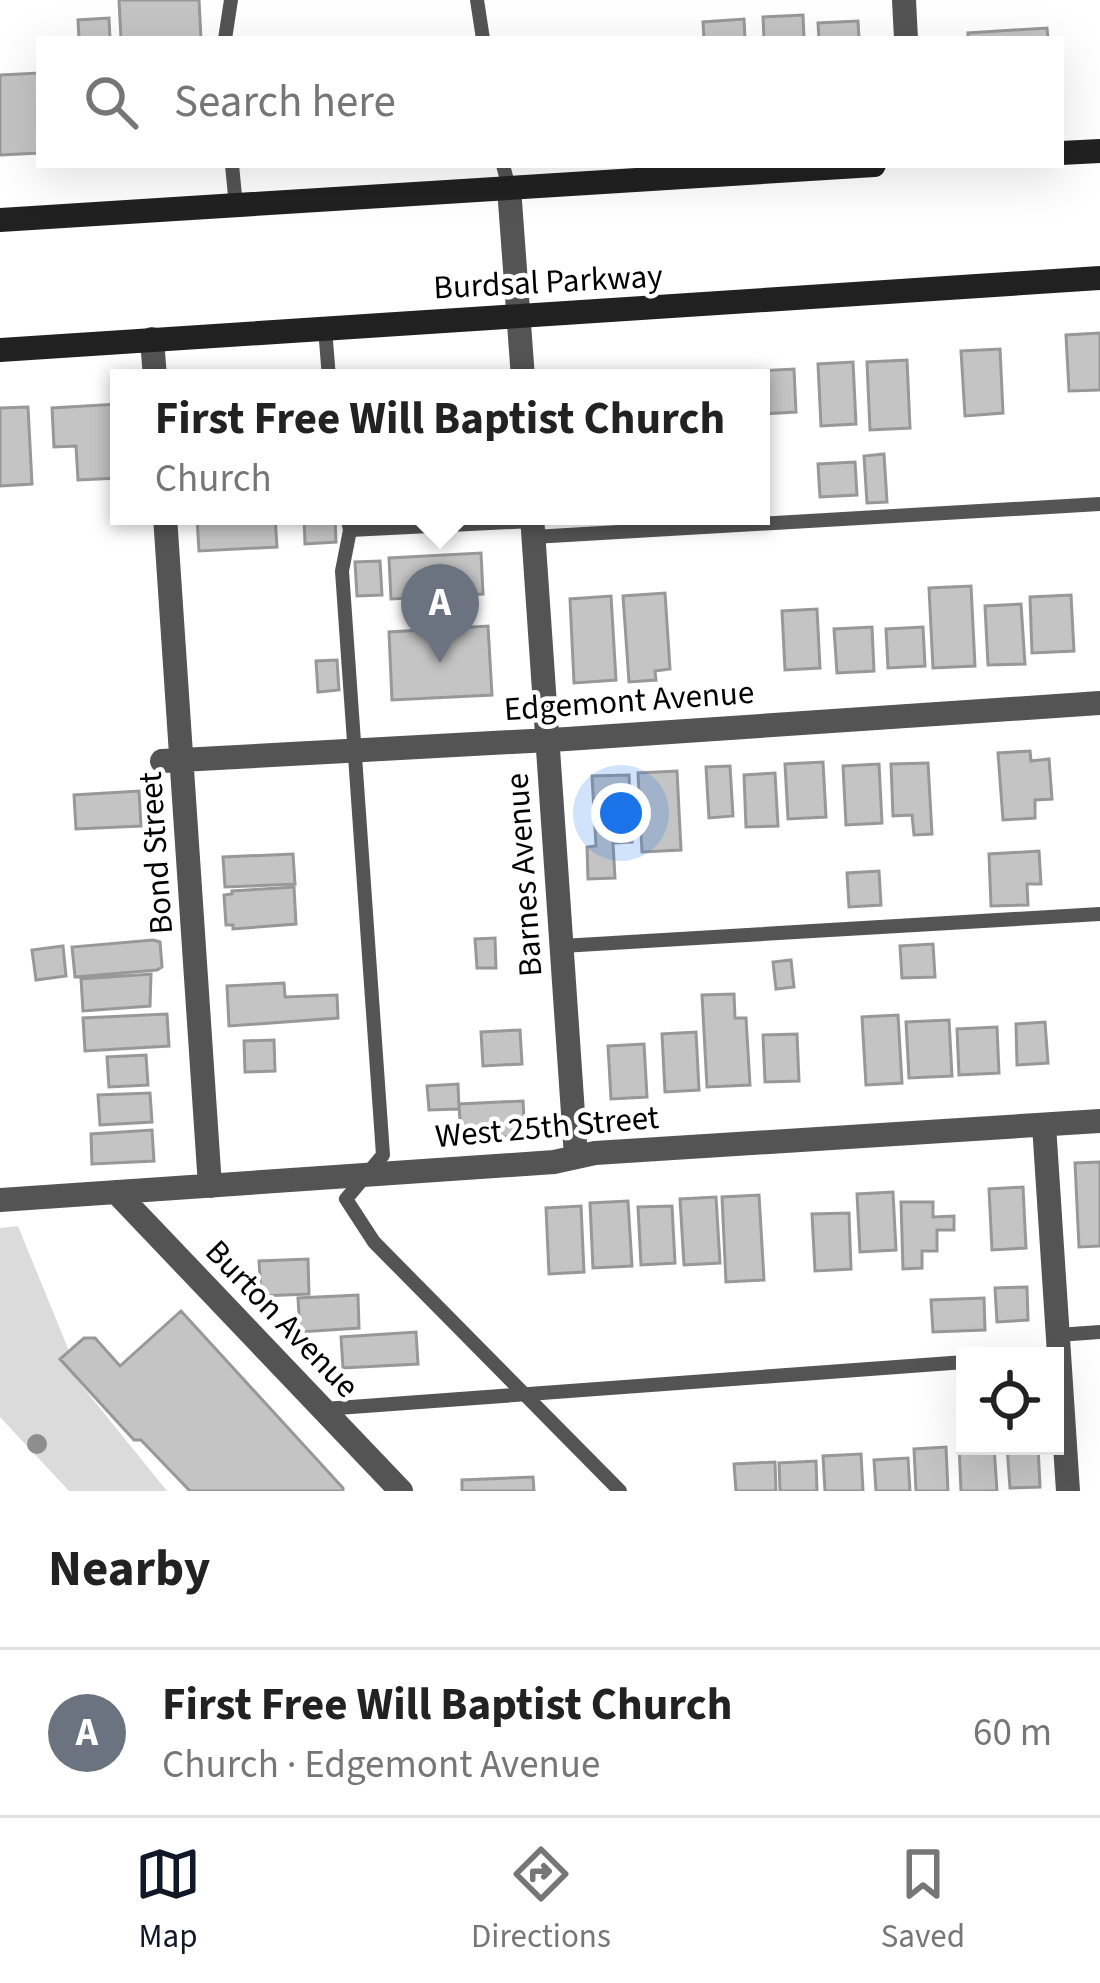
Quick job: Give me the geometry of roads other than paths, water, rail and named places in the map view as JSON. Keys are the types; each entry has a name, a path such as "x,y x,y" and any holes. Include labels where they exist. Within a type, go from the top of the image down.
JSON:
{"street":[{"path":"904,0 906,36"},
{"path":"1064,153 1100,151"},
{"path":"0,220 236,206 506,176 774,168"},
{"path":"506,176 522,369"},
{"name":"Burdsal Parkway","path":"0,350 1100,278"},
{"path":"152,339 154,369"},
{"name":"Bond Street","path":"165,525 173,761 210,1186"},
{"name":"Barnes Avenue","path":"532,525 576,1157"},
{"name":"Edgemont Avenue","path":"173,761 1100,703"},
{"name":"West 25th Street","path":"0,1200 364,1175 595,1153 1100,1121"},
{"path":"1044,1125 1053,1347"},
{"name":"Burton Avenue","path":"116,1192 401,1491"},
{"path":"1064,1453 1068,1491"}],"lane":[{"path":"225,36 231,0"},
{"path":"477,0 482,36"},
{"path":"232,168 236,206"},
{"path":"326,328 328,369"},
{"path":"770,516 1100,504"},
{"path":"348,525 343,571 383,1155 346,1199 374,1242 620,1491"},
{"path":"562,946 1100,914"},
{"path":"1056,1347 1100,1332"},
{"path":"323,1409 956,1362"}],"place":[{"name":"First Free Will Baptist Church","path":"440,663"}]}
